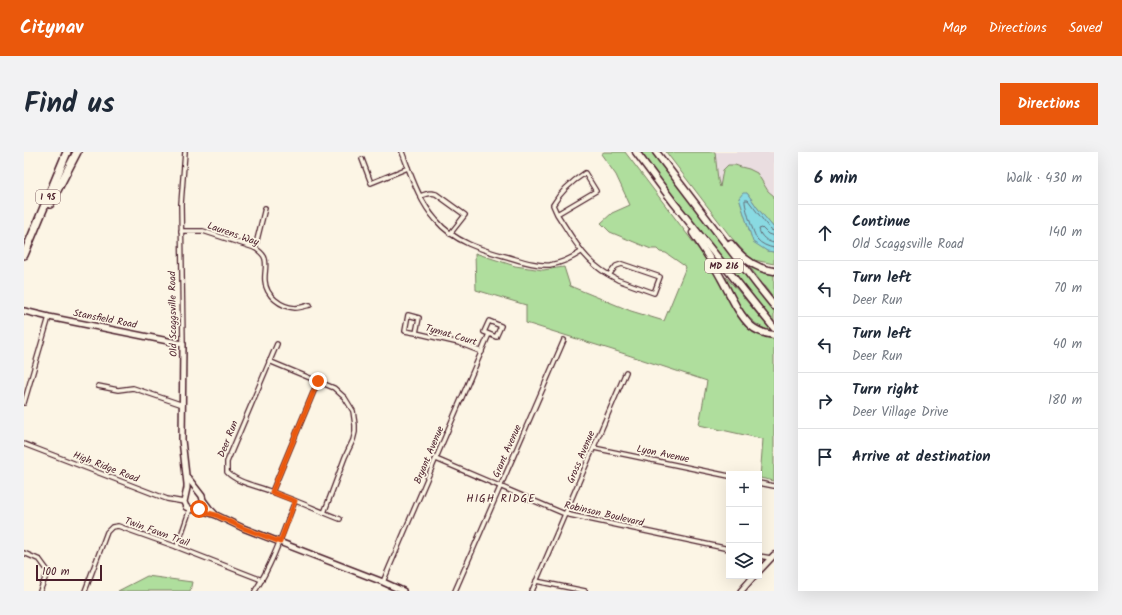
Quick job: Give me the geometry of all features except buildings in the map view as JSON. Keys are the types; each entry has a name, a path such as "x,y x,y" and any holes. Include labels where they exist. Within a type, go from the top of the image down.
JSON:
{"highway":[{"name":"I 95","path":"24,255 68,152"},
{"path":"29,243 77,152"}],"main road":[{"name":"MD 216","path":"636,152 674,203 774,328"},
{"name":"MD 216","path":"656,152 774,306"},
{"path":"686,192 741,256 761,268 774,271"},
{"path":"674,203 712,262 743,316 753,327 772,335"}],"street":[{"name":"Old Scaggsville Road","path":"185,152 181,190 183,446 187,488 185,496"},
{"path":"402,152 420,196 433,218 450,234 468,245 536,265 558,263 572,258 581,252"},
{"path":"362,159 372,183 408,168"},
{"path":"557,214 596,191 585,173 574,179 566,186 553,205 557,214 581,252 594,265 609,275 654,293 660,278 622,264 616,266 609,275"},
{"path":"420,196 432,193 436,194 465,215 450,234"},
{"path":"255,248 265,208"},
{"name":"Laurens Way","path":"181,231 203,232 255,248 260,251 266,260 265,283 268,293 282,304 294,308 310,305"},
{"name":"Stansfield Road","path":"24,310 49,317 183,344"},
{"name":"Tymat Court","path":"416,333 419,318 408,315 405,331 459,343 482,352"},
{"path":"24,403 49,317"},
{"name":"Bryant Avenue","path":"489,321 500,326 496,337 489,334 484,332 489,321"},
{"name":"Bryant Avenue","path":"383,582 489,334"},
{"name":"Grant Avenue","path":"455,591 564,340"},
{"name":"Deer Run","path":"277,344 227,462 227,472 237,479 340,519"},
{"path":"270,361 334,388 345,398 353,411 356,425 353,440 324,512"},
{"name":"Gross Avenue","path":"532,591 626,372"},
{"path":"272,492 318,381"},
{"path":"98,386 118,390 133,388 183,405"},
{"name":"High Ridge Road","path":"24,444 167,499 184,502"},
{"name":"Lyon Avenue","path":"594,448 726,475"},
{"name":"Robinson Boulevard","path":"436,459 565,514 726,548"},
{"path":"186,476 200,493 209,508 216,515"},
{"path":"762,484 774,486"},
{"path":"200,493 192,491 188,493 185,496 184,502 186,507 216,515 243,528 403,591"},
{"path":"196,510 200,508 203,500"},
{"path":"255,591 262,580 280,542 295,501"},
{"path":"177,547 190,509"},
{"name":"Twin Fawn Trail","path":"85,591 108,532 112,527 118,526 262,580"},
{"path":"24,553 40,560 48,571 40,591"},
{"path":"762,556 772,557"},
{"path":"762,568 772,557"},
{"path":"740,591 751,579"},
{"path":"536,581 585,591"}],"shaded area":[{"path":"715,152 774,152 774,196 768,191 763,182 749,169 735,165 722,180 721,188 718,180"}],"green space":[{"path":"604,152 625,152 709,263 745,326 758,334 769,338 774,338 774,481 762,478 762,471 761,471 763,439 699,425 707,381 526,323 526,305 476,290 475,253 515,266 543,270 564,267 570,286 631,311 664,321 686,267 666,253 660,252 657,249 651,249 610,232 601,223 612,213 630,205 616,175 601,154"},
{"path":"640,152 653,152 774,311 774,322 708,242"},
{"path":"666,152 715,152 720,187 723,170 728,165 735,165 757,173 768,191 774,196 774,228 747,193 739,198 753,241 767,251 774,252 774,264 754,260 746,254 730,236"},
{"path":"748,264 774,274 774,299 749,266"},
{"path":"726,277 772,331 763,328 749,317 734,295 725,279"},
{"path":"147,576 192,582 190,591 118,591"}],"water":[{"path":"743,193 747,193 774,228 774,252 767,251 753,242 739,198"}],"district":[{"name":"HIGH RIDGE","path":"501,499"}],"route":[{"path":"199,509 196,510 216,515 243,528 280,542 295,501 272,492 318,381"}]}
